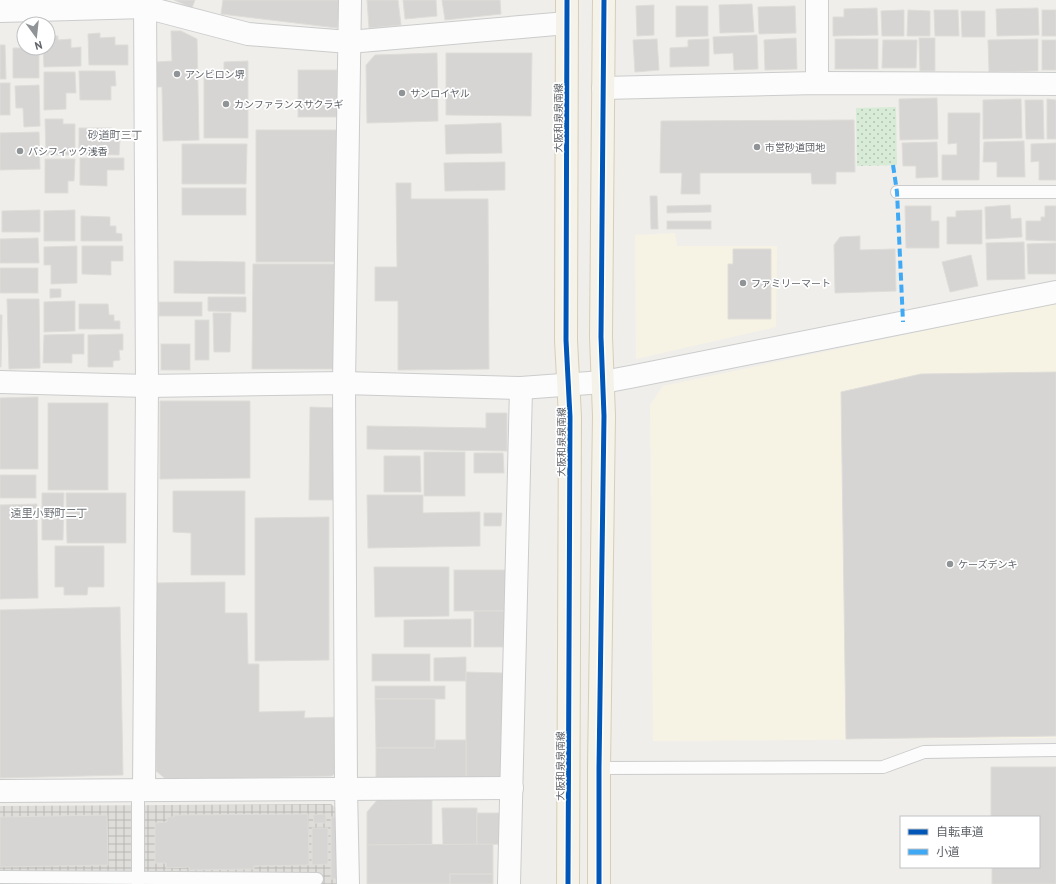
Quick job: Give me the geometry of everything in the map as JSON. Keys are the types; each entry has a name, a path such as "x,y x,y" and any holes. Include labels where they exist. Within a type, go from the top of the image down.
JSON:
{"main road":[{"name":"大阪和泉泉南線","path":"567,0 566,340 570,417 568,884"},
{"path":"599,884 599,768 604,416 601,337 604,0"}],"street":[{"path":"348,884 346,789 344,383 350,0"},
{"path":"817,0 817,83"},
{"path":"141,790 146,386 143,2"},
{"path":"0,11 143,2 248,34 349,42 567,23"},
{"path":"603,88 817,83 1056,84"},
{"path":"0,382 146,386 344,383 521,388 569,385 603,382 1056,292"},
{"path":"509,884 521,388"},
{"path":"0,790 512,788"}],"lane":[{"path":"897,192 1056,192"},
{"path":"599,768 883,767 924,752 1056,750"},
{"path":"138,881 141,790"},
{"path":"0,878 138,881 317,879"}],"shaded area":[{"path":"675,233 677,246 777,246 776,327 636,359 635,235"},
{"path":"1056,303 1056,738 653,741 650,405 663,386"},
{"path":"331,804 340,812 340,884 0,884 0,806"}],"green space":[{"path":"896,107 897,165 857,166 856,108"}],"building":[{"path":"174,0 195,0 192,8"},
{"path":"223,0 341,0 337,28 221,14"},
{"path":"367,0 398,0 401,25 369,28"},
{"path":"403,0 436,0 437,16 405,19"},
{"path":"442,0 500,0 501,14 445,20"},
{"path":"752,4 754,32 720,33 719,5"},
{"path":"654,5 654,35 637,36 636,6"},
{"path":"676,6 708,6 708,36 676,37"},
{"path":"795,6 796,33 759,34 758,7"},
{"path":"877,8 878,35 833,36 833,17 844,17 844,9"},
{"path":"1038,8 1039,35 997,36 996,9"},
{"path":"904,10 904,36 882,36 881,11"},
{"path":"908,10 930,11 930,36 907,36"},
{"path":"934,10 958,10 959,36 935,36"},
{"path":"1042,10 1056,10 1056,36 1042,36"},
{"path":"961,11 985,11 985,37 962,37"},
{"name":"アンビロン堺","path":"171,31 181,31 197,39 199,140 163,141 162,87 157,87 157,62 172,61"},
{"path":"100,33 100,38 115,37 115,45 128,45 128,65 89,65 88,34"},
{"path":"757,35 758,69 734,70 733,53 714,54 713,37"},
{"path":"56,36 58,36 58,40 71,39 71,48 81,47 81,66 44,67 43,56 56,56"},
{"path":"796,38 797,69 765,70 764,40"},
{"path":"919,38 935,38 935,71 920,71"},
{"path":"657,39 659,70 635,72 633,40"},
{"path":"709,39 709,66 670,67 670,48 688,47 688,40"},
{"path":"835,39 878,39 878,69 835,69"},
{"path":"1038,39 1038,71 989,72 988,40"},
{"path":"883,40 917,40 916,68 882,68"},
{"path":"1042,40 1056,40 1056,70 1042,70"},
{"path":"0,45 5,45 6,79 0,79"},
{"path":"13,48 16,48 16,56 39,56 39,78 13,78"},
{"name":"サンロイヤル","path":"437,53 438,121 367,123 366,65 375,55"},
{"path":"446,53 532,53 531,116 446,115"},
{"name":"カンファランスサクラギ","path":"248,61 248,138 204,138 204,71 224,71 224,62"},
{"path":"298,70 337,70 337,117 298,117"},
{"path":"79,71 115,71 116,86 111,86 111,100 80,100"},
{"path":"44,72 75,72 76,93 66,93 66,109 44,110"},
{"path":"0,83 10,83 10,115 0,115"},
{"path":"39,85 40,126 24,127 23,108 16,108 15,86"},
{"path":"937,98 938,139 900,140 899,99"},
{"path":"1021,99 1022,138 983,139 983,100"},
{"path":"1047,99 1056,100 1056,139 1047,139"},
{"path":"1025,100 1043,100 1044,139 1026,139"},
{"path":"948,113 980,113 979,180 942,180 942,155 957,155 957,143 948,144"},
{"path":"45,119 63,119 63,124 75,124 75,155 46,155"},
{"name":"市営砂道団地","path":"854,120 855,172 836,172 836,184 812,184 811,173 700,173 700,194 681,194 682,173 660,173 661,121"},
{"path":"501,123 502,153 446,154 445,125"},
{"path":"79,128 112,128 112,139 120,139 119,155 79,154"},
{"path":"256,130 337,130 338,262 256,262"},
{"name":"パシフィック浅香","path":"39,132 40,169 0,170 0,133"},
{"path":"1024,141 1025,177 997,177 997,162 983,162 984,142"},
{"path":"937,142 938,177 916,178 916,166 903,166 902,143"},
{"path":"1056,143 1056,180 1039,180 1039,161 1031,162 1031,144"},
{"path":"182,144 247,144 246,184 182,184"},
{"path":"80,158 124,158 124,170 107,170 107,186 80,185"},
{"path":"45,159 75,159 74,181 68,181 68,193 45,193"},
{"path":"505,162 505,190 445,191 444,163"},
{"path":"396,183 411,183 411,199 488,199 489,369 398,370 398,301 375,301 375,267 397,267"},
{"path":"182,188 246,188 246,215 182,215"},
{"path":"650,196 657,196 658,229 651,229"},
{"path":"711,205 711,212 667,213 667,206"},
{"path":"1010,205 1011,219 1021,218 1022,237 986,239 985,207"},
{"path":"905,206 931,206 931,221 939,221 939,248 906,248"},
{"path":"1045,206 1056,206 1056,241 1026,240 1026,221 1041,221 1041,217 1045,217"},
{"path":"40,210 40,232 2,232 2,211"},
{"path":"75,210 75,241 44,241 44,211"},
{"path":"982,210 982,244 947,244 947,217 956,217 956,211"},
{"path":"81,216 110,217 110,226 116,226 116,233 122,234 122,241 81,241"},
{"path":"667,221 711,221 711,229 667,229"},
{"path":"860,236 860,250 895,249 896,291 835,293 834,245 840,237"},
{"path":"38,238 39,263 0,263 0,239"},
{"path":"1024,242 1025,279 987,280 986,243"},
{"path":"1056,243 1056,274 1028,274 1027,244"},
{"path":"77,246 77,283 51,284 51,265 44,265 44,247"},
{"path":"82,246 123,246 123,261 111,261 111,275 82,274"},
{"path":"733,249 771,249 771,319 728,319 728,264 733,264"},
{"path":"971,255 978,286 950,292 942,262"},
{"path":"174,261 245,262 245,294 174,293"},
{"path":"253,264 335,264 334,369 252,369"},
{"path":"0,268 38,268 38,293 0,293"},
{"path":"50,289 61,289 61,297 50,298"},
{"path":"208,297 246,297 246,312 208,311"},
{"path":"7,299 39,299 40,368 9,369"},
{"path":"75,301 75,331 44,332 44,302"},
{"path":"159,302 202,302 202,316 159,316"},
{"path":"79,304 108,304 109,315 114,315 114,321 120,321 120,329 79,329"},
{"path":"213,313 231,313 230,352 214,352"},
{"path":"0,315 2,315 1,367 0,367"},
{"path":"195,320 209,320 209,360 195,360"},
{"path":"84,334 84,354 72,354 72,363 43,363 44,335"},
{"path":"123,334 123,350 119,350 120,360 113,361 113,367 88,367 88,335"},
{"path":"161,344 190,344 190,370 161,370"},
{"name":"ケーズデンキ","path":"1056,372 1056,736 846,739 841,392 921,374"},
{"path":"38,397 38,469 0,469 0,398"},
{"path":"160,401 250,401 250,478 160,479"},
{"path":"48,403 108,403 108,490 48,490"},
{"path":"310,407 337,408 336,500 309,500"},
{"path":"486,413 507,413 507,451 367,449 367,426 486,428"},
{"path":"424,452 465,452 465,496 424,496"},
{"path":"474,453 503,453 504,473 474,473"},
{"path":"384,456 420,456 421,492 384,492"},
{"path":"0,475 36,475 36,498 0,498"},
{"path":"173,491 245,491 245,575 191,575 191,533 173,532"},
{"path":"42,493 64,493 63,540 42,540"},
{"path":"66,493 126,493 126,543 67,543"},
{"path":"367,495 423,495 423,513 480,512 480,546 368,548"},
{"path":"37,504 38,598 0,599 0,505"},
{"path":"484,513 502,513 501,526 484,526"},
{"path":"329,517 329,660 255,661 255,518"},
{"path":"55,546 104,546 104,587 88,587 87,595 64,595 64,587 55,587"},
{"path":"374,567 449,567 449,616 375,617"},
{"path":"454,570 506,570 506,611 454,611"},
{"path":"225,582 225,613 247,613 248,664 259,664 259,712 305,711 304,718 339,717 340,768 332,776 167,780 156,771 154,583"},
{"path":"120,607 123,775 0,778 0,610"},
{"path":"474,611 506,611 506,647 474,647"},
{"path":"471,619 471,647 404,647 404,620"},
{"path":"372,654 430,654 430,681 372,681"},
{"path":"466,657 466,681 434,681 434,658"},
{"path":"466,672 503,673 503,779 466,779"},
{"path":"375,686 445,686 445,699 375,699"},
{"path":"375,699 435,699 435,748 376,748"},
{"path":"435,740 466,740 466,779 376,780 376,748 435,748"},
{"path":"991,767 1056,767 1056,884 992,884 992,868 1040,868 1040,816 991,816"},
{"path":"378,799 432,799 432,845 367,845 367,812"},
{"path":"442,808 477,808 477,845 443,845"},
{"path":"477,813 500,813 500,844 477,845"},
{"path":"308,814 309,865 254,866 254,869 189,870 189,867 166,868 166,863 155,863 155,823 167,822 167,817 174,817 174,815"},
{"path":"326,814 326,823 314,823 313,815"},
{"path":"107,815 108,865 0,867 0,817"},
{"path":"331,817 338,817 339,879 331,879"},
{"path":"312,828 328,828 328,864 312,865"},
{"path":"493,844 493,874 450,874 450,884 367,884 367,845"},
{"path":"450,874 493,874 493,884 450,884"}],"marked path":[{"path":"893,165 897,192 903,322"}],"cycle path":[{"path":"567,0 566,340 570,417 568,884"},
{"path":"599,884 599,768 604,416 601,337 604,0"}],"place":[{"name":"アンビロン堺","path":"177,74"},
{"name":"サンロイヤル","path":"402,93"},
{"name":"カンファランスサクラギ","path":"226,104"},
{"name":"市営砂道団地","path":"757,147"},
{"name":"パシフィック浅香","path":"20,151"},
{"name":"ファミリーマート","path":"743,283"},
{"name":"ケーズデンキ","path":"950,564"}],"district":[{"name":"砂道町三丁","path":"115,135"},
{"name":"遠里小野町二丁","path":"49,513"}]}
